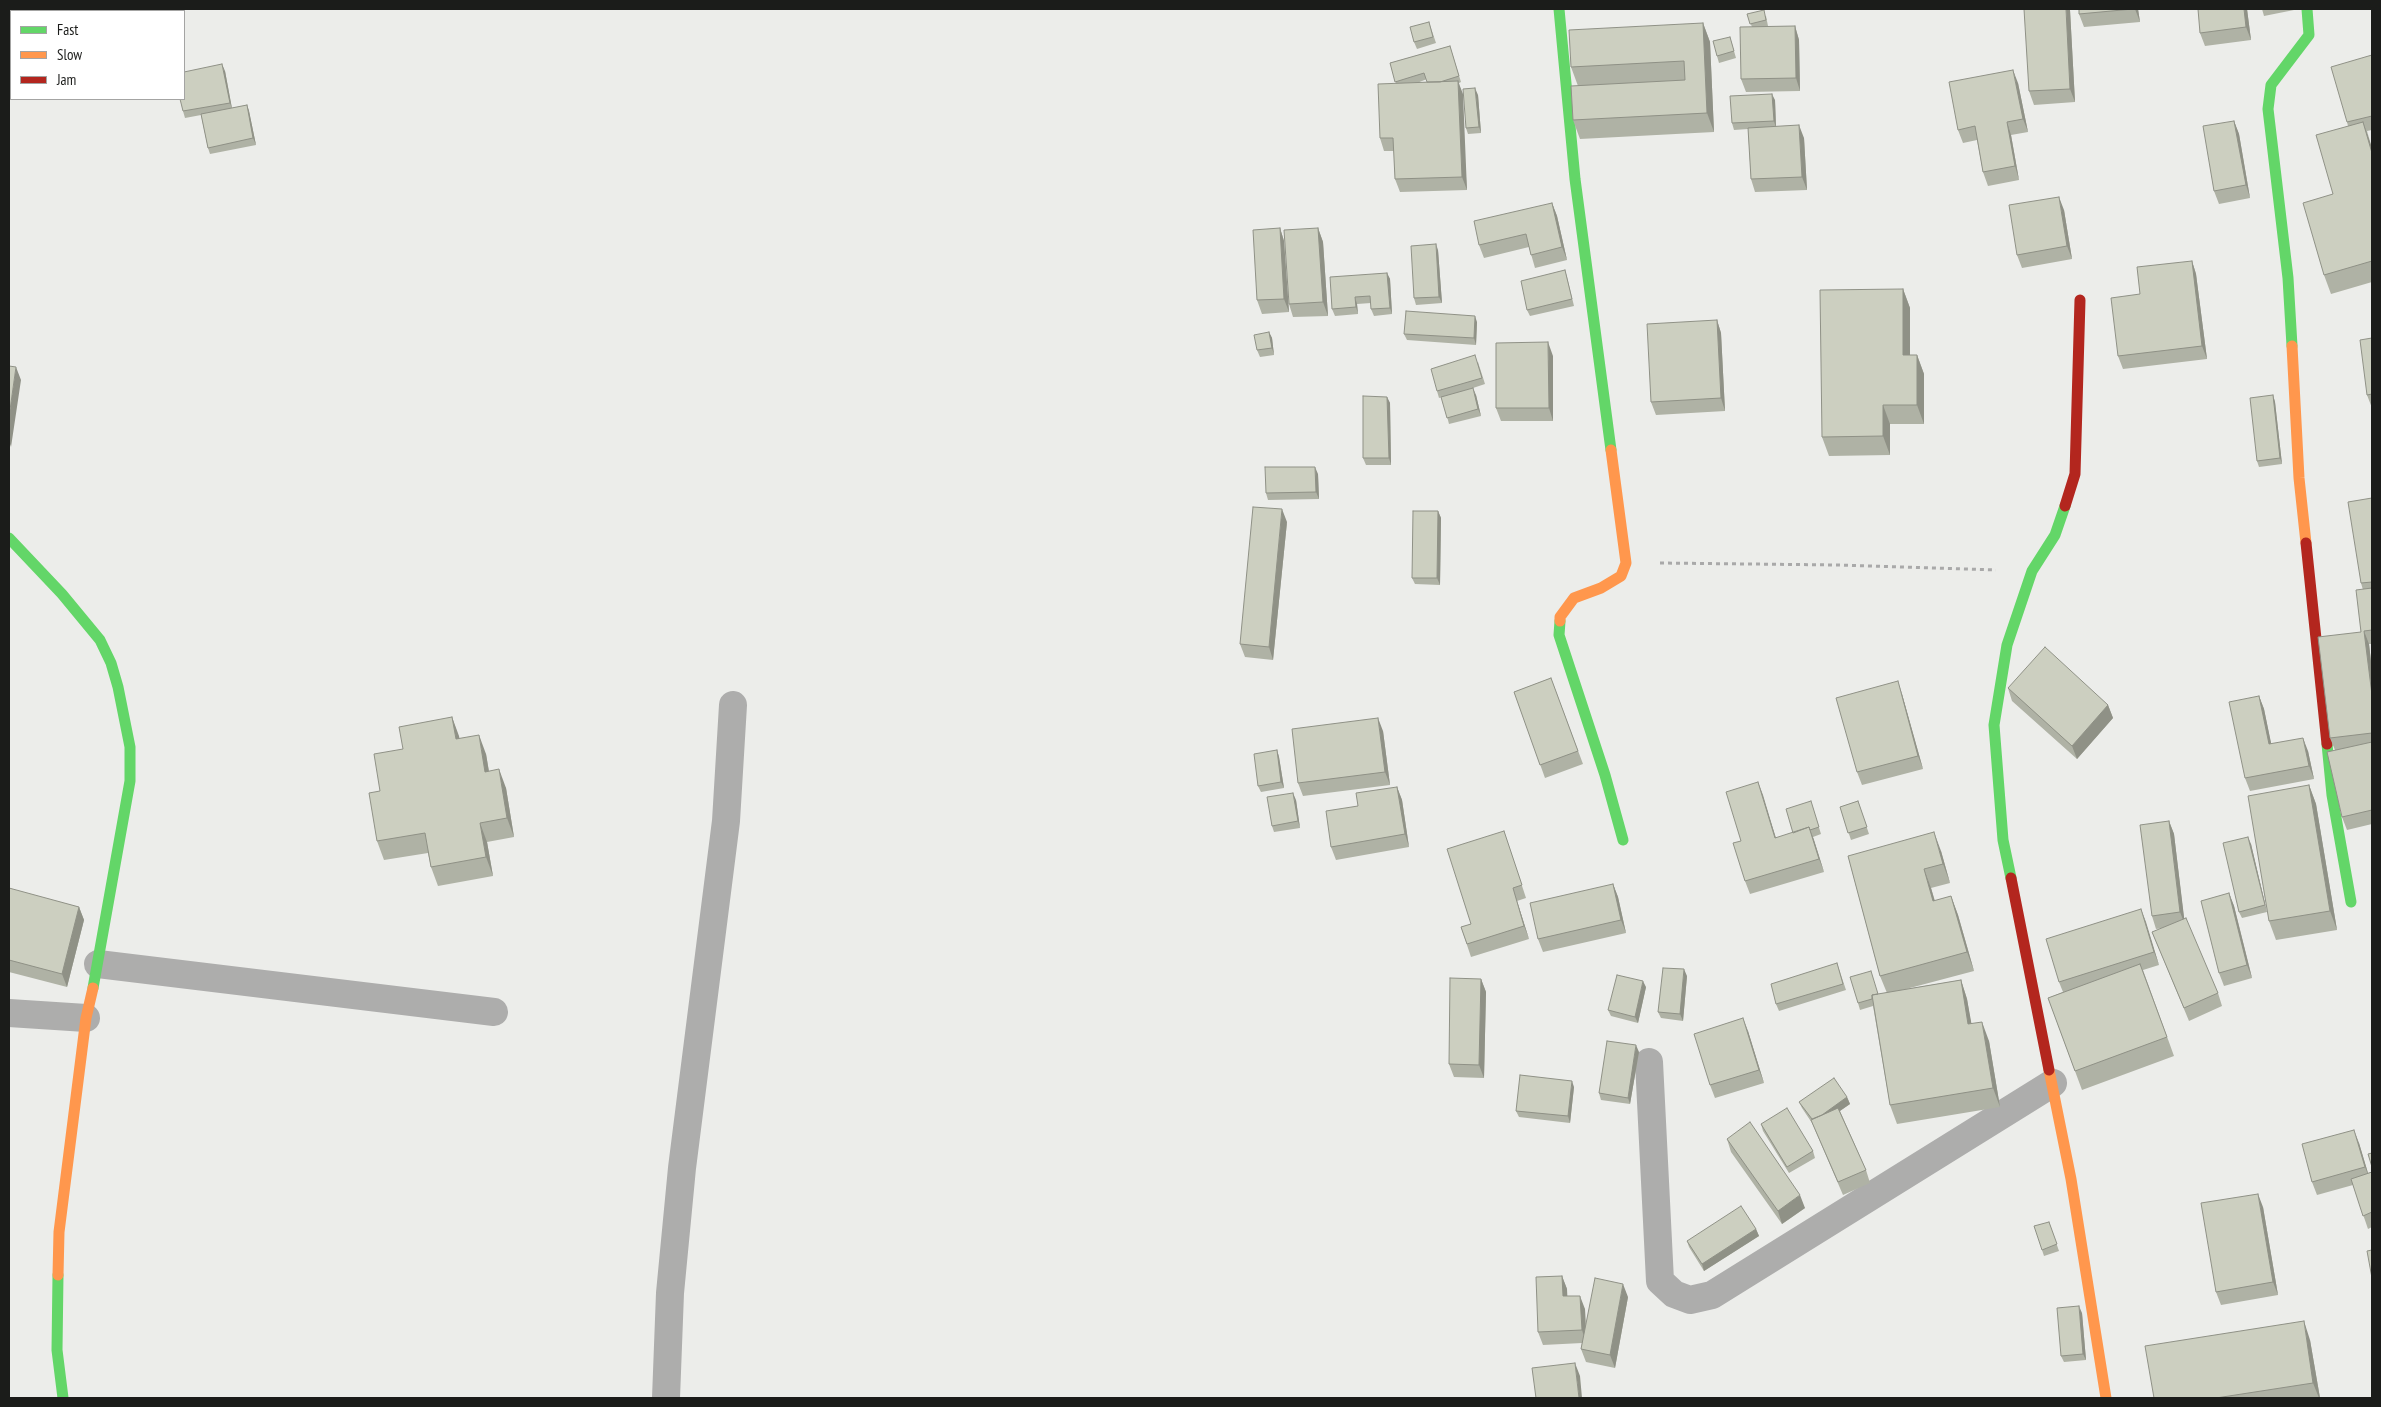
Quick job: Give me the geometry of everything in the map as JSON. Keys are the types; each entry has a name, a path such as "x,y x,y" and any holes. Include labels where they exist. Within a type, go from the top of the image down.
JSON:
{"street":[{"path":"1559,9 1575,179 1626,563 1621,576 1601,588 1574,598 1560,617 1559,635 1605,775 1623,840"},
{"path":"2307,9 2309,35 2278,72 2271,85 2268,109 2288,278 2302,508 2332,795 2351,902"},
{"path":"2080,300 2076,474 2055,535 2032,571 2007,646 1994,726 2003,840 2071,1179 2106,1398"},
{"path":"9,538 62,594 100,640 111,663 127,725 130,747 130,781 98,964 86,1018 59,1232 58,1350 63,1398"},
{"path":"666,1398 670,1293 681,1178 726,821 733,705"},
{"path":"98,964 494,1012"},
{"path":"9,1012 86,1018"},
{"path":"1649,1062 1660,1281 1674,1294 1690,1300 1712,1295 2052,1083"}],"path":[{"path":"1626,563 1838,565 2032,571"}],"building":[{"path":"123,9 168,9 168,10"},
{"path":"2024,9 2066,9 2070,89 2029,91"},
{"path":"2079,9 2133,9 2079,14"},
{"path":"2198,9 2244,9 2246,27 2200,33"},
{"path":"1764,10 1766,20 1750,24 1747,14"},
{"path":"1429,22 1433,37 1414,42 1410,27"},
{"path":"1703,23 1707,113 1573,120 1571,86 1685,80 1684,61 1571,67 1569,30"},
{"path":"1795,26 1796,78 1741,79 1740,27"},
{"path":"1730,37 1734,51 1717,56 1713,41"},
{"path":"1450,46 1459,76 1440,82 1427,82 1424,73 1395,82 1390,63"},
{"path":"2372,55 2372,116 2347,122 2331,67"},
{"path":"222,64 230,103 183,111 180,100 185,100 185,72"},
{"path":"2013,70 2023,119 2007,122 2015,166 1983,172 1975,126 1958,130 1949,82"},
{"path":"1458,81 1462,177 1395,179 1393,138 1380,138 1378,84"},
{"path":"1475,88 1479,127 1466,128 1463,89"},
{"path":"1772,94 1774,121 1732,123 1730,96"},
{"path":"247,105 253,138 208,148 201,114"},
{"path":"2234,121 2246,185 2214,191 2203,126"},
{"path":"2363,122 2372,153 2372,261 2324,275 2303,203 2333,194 2316,135"},
{"path":"1799,125 1802,177 1751,179 1748,128"},
{"path":"2059,197 2067,246 2017,255 2009,205"},
{"path":"1552,203 1562,247 1531,255 1526,234 1479,245 1474,221"},
{"path":"1280,228 1284,299 1257,300 1253,230"},
{"path":"1318,228 1323,302 1289,304 1284,230"},
{"path":"1436,244 1439,297 1414,298 1411,246"},
{"path":"2192,261 2202,346 2118,356 2111,298 2140,294 2137,267"},
{"path":"1565,270 1572,299 1527,310 1521,281"},
{"path":"1387,273 1390,308 1371,309 1370,296 1355,297 1356,307 1332,309 1330,277"},
{"path":"1903,289 1903,355 1917,355 1917,405 1883,405 1883,436 1822,437 1820,290"},
{"path":"1406,311 1475,316 1474,338 1404,334"},
{"path":"1717,320 1721,398 1651,402 1647,324"},
{"path":"1269,332 1272,348 1257,350 1254,335"},
{"path":"2372,338 2372,394 2367,395 2360,340"},
{"path":"1548,342 1549,408 1496,408 1496,343"},
{"path":"1475,355 1482,378 1437,391 1431,369"},
{"path":"9,366 16,367 9,417"},
{"path":"1473,388 1478,409 1447,418 1441,397"},
{"path":"2273,395 2280,458 2257,461 2250,398"},
{"path":"1363,396 1387,397 1389,458 1363,458"},
{"path":"1265,467 1315,467 1316,492 1266,493"},
{"path":"2372,498 2372,582 2361,583 2348,502"},
{"path":"1253,507 1282,509 1269,647 1240,644"},
{"path":"1413,511 1438,511 1437,578 1412,578"},
{"path":"2372,588 2372,630 2364,631 2372,695 2372,733 2330,738 2318,637 2361,632 2356,590"},
{"path":"2045,647 2108,705 2072,746 2008,688"},
{"path":"1551,678 1578,751 1540,765 1514,692"},
{"path":"1898,681 1918,756 1857,772 1836,698"},
{"path":"2259,696 2269,744 2303,738 2309,766 2245,778 2229,702"},
{"path":"452,717 456,739 479,735 485,772 499,769 507,818 480,823 486,857 431,867 425,833 377,841 369,793 380,791 374,754 403,749 399,727"},
{"path":"1378,718 1385,772 1298,783 1292,729"},
{"path":"2372,742 2372,810 2342,817 2327,752"},
{"path":"1277,750 1281,782 1258,786 1254,754"},
{"path":"1758,782 1775,838 1809,827 1819,859 1745,881 1733,843 1741,841 1726,792"},
{"path":"2309,785 2330,911 2269,921 2248,796"},
{"path":"1397,787 1405,834 1331,847 1326,811 1358,806 1356,793"},
{"path":"1293,793 1298,821 1272,826 1267,797"},
{"path":"1811,801 1819,827 1810,830 1809,827 1793,833 1786,809"},
{"path":"1858,801 1867,827 1848,833 1840,807"},
{"path":"2169,821 2180,912 2152,916 2140,825"},
{"path":"1504,831 1522,885 1513,888 1524,926 1467,944 1461,927 1471,924 1447,849"},
{"path":"1934,832 1943,864 1924,869 1933,901 1951,896 1967,952 1880,976 1848,856"},
{"path":"2248,837 2265,905 2239,912 2223,843"},
{"path":"1613,884 1621,920 1538,939 1530,903"},
{"path":"9,888 79,907 62,974 9,960"},
{"path":"2229,893 2247,965 2219,973 2201,901"},
{"path":"2141,909 2154,952 2059,982 2046,939"},
{"path":"2186,918 2218,993 2184,1008 2152,932"},
{"path":"1837,963 1843,984 1776,1004 1771,984"},
{"path":"2140,964 2167,1037 2075,1071 2048,998"},
{"path":"1663,968 1684,969 1680,1014 1658,1012"},
{"path":"1871,971 1878,994 1872,995 1872,999 1858,1003 1850,977"},
{"path":"1617,975 1643,981 1635,1017 1608,1010"},
{"path":"1450,978 1481,979 1479,1065 1449,1064"},
{"path":"1961,980 1968,1024 1982,1022 1993,1088 1890,1105 1872,995"},
{"path":"1743,1018 1759,1070 1710,1085 1694,1034"},
{"path":"1607,1041 1636,1045 1628,1098 1599,1093"},
{"path":"1520,1075 1572,1081 1568,1116 1516,1111"},
{"path":"1834,1078 1847,1097 1822,1115 1812,1119 1799,1102"},
{"path":"1787,1108 1813,1151 1787,1167 1761,1124"},
{"path":"1838,1108 1866,1170 1838,1182 1811,1120"},
{"path":"1750,1122 1800,1195 1778,1211 1727,1139"},
{"path":"2354,1130 2365,1167 2312,1182 2302,1144"},
{"path":"2372,1153 2372,1167 2368,1154"},
{"path":"2372,1172 2372,1212 2363,1216 2351,1179"},
{"path":"2258,1194 2273,1282 2216,1292 2201,1203"},
{"path":"1741,1206 1756,1229 1702,1264 1687,1241"},
{"path":"2049,1222 2057,1244 2042,1250 2034,1226"},
{"path":"2372,1250 2372,1278 2367,1251"},
{"path":"1562,1276 1563,1296 1580,1296 1582,1330 1538,1332 1536,1277"},
{"path":"1595,1278 1623,1284 1610,1355 1581,1349"},
{"path":"2079,1306 2083,1354 2061,1356 2057,1308"},
{"path":"2304,1321 2313,1383 2216,1398 2154,1398 2145,1346"},
{"path":"1575,1363 1579,1398 1536,1398 1532,1368"}],"traffic: fast":[{"path":"1559,9 1575,179 1611,450"},
{"path":"2292,346 2288,278 2268,109 2271,85 2309,35 2307,9"},
{"path":"2011,878 2003,840 1994,725 2007,645 2032,571 2055,535 2065,506"},
{"path":"9,538 62,594 100,640 111,663 118,687 130,747 130,781 93,988"},
{"path":"1560,621 1559,635 1605,775 1623,840"},
{"path":"2327,744 2332,795 2351,902"},
{"path":"58,1275 57,1350 63,1398"}],"traffic: slow":[{"path":"2292,346 2299,478 2306,543"},
{"path":"1560,621 1560,617 1574,598 1601,588 1621,576 1626,563 1611,450"},
{"path":"58,1275 59,1232 86,1018 93,988"},
{"path":"2049,1070 2071,1179 2106,1398"}],"traffic: jam":[{"path":"2065,506 2075,474 2080,300"},
{"path":"2306,543 2327,744"},
{"path":"2011,878 2049,1070"}]}
